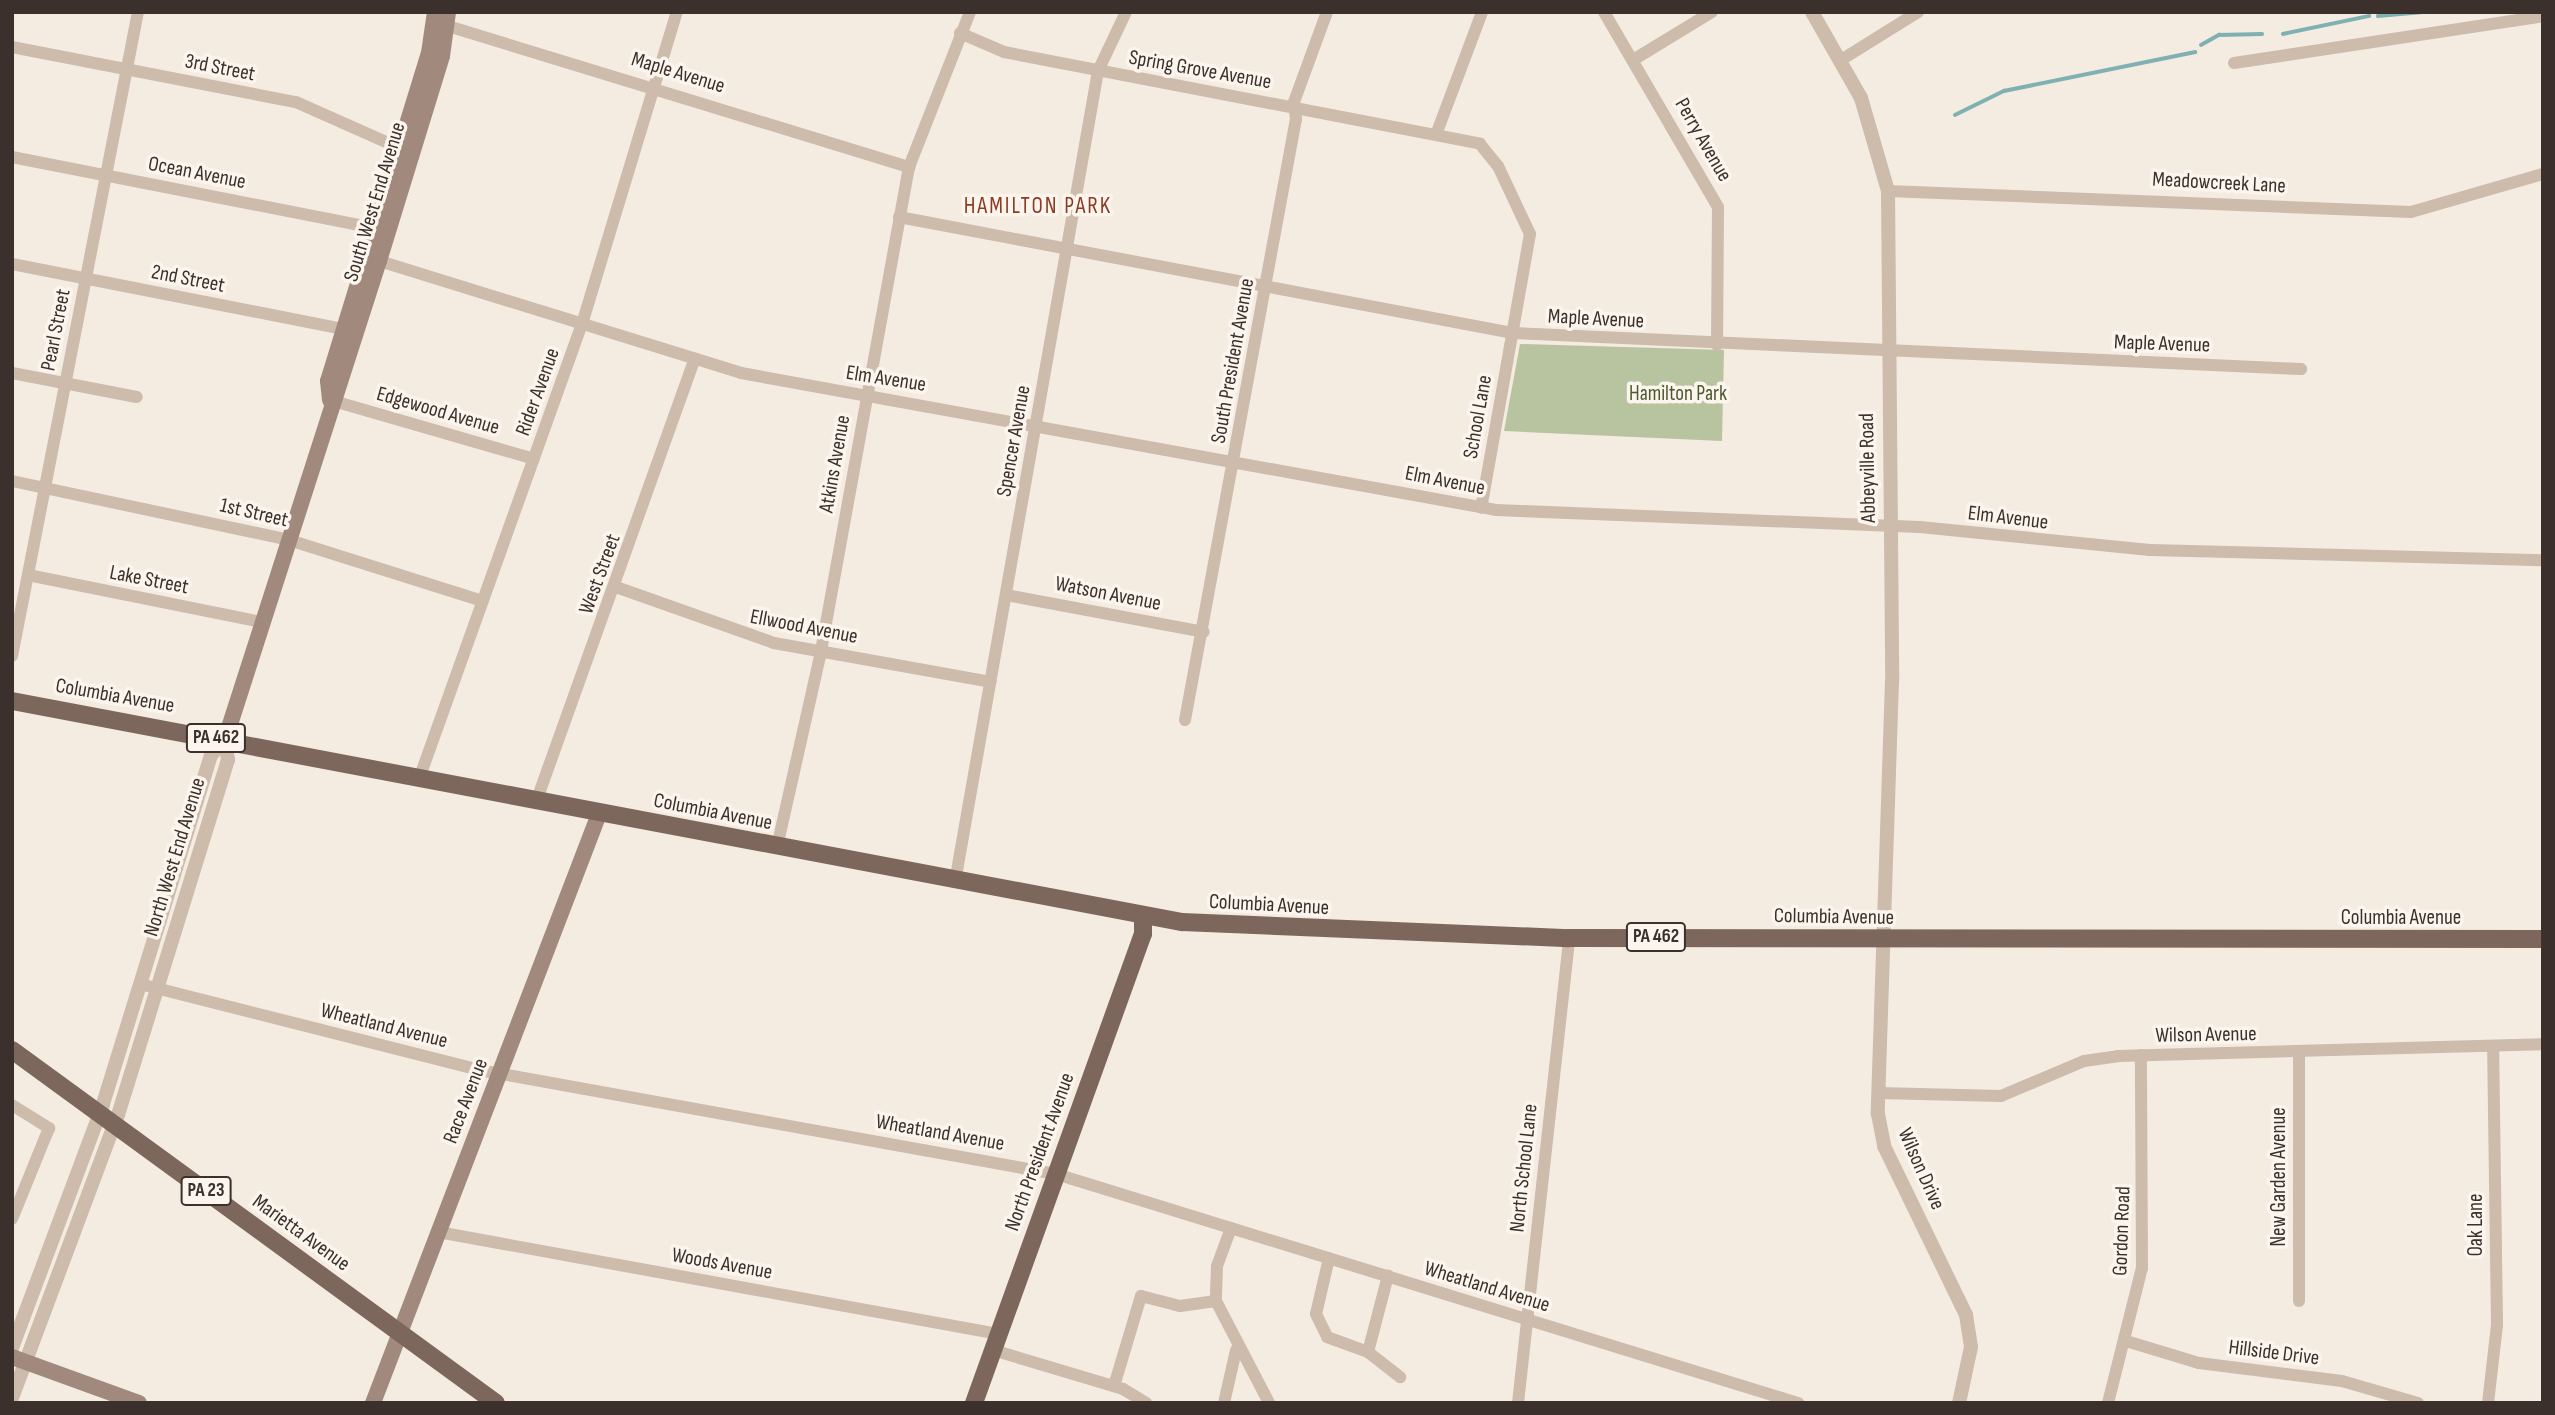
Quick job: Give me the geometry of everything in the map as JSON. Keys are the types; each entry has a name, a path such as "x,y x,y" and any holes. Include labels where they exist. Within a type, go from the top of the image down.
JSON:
{"main road":[{"name":"South West End Avenue","path":"225,740 289,540 330,400 328,381 351,331 441,18"},
{"name":"South West End Avenue","path":"373,259 374,228 405,150"},
{"name":"Columbia Avenue","path":"12,701 1143,916 1294,930 1569,938 1884,941 2543,939"},
{"name":"Race Avenue","path":"373,1403 598,814"},
{"name":"North President Avenue","path":"974,1403 1143,933 1143,916"},
{"name":"Marietta Avenue","path":"12,1050 496,1403"},
{"path":"19,1360 139,1403"}],"street":[{"name":"Pearl Street","path":"12,656 18,592 28,575 138,12"},
{"name":"Rider Avenue","path":"419,779 582,324 677,12"},
{"name":"Atkins Avenue","path":"777,848 821,651 909,167 970,12"},
{"name":"Spencer Avenue","path":"955,882 1098,71 1126,12"},
{"name":"South President Avenue","path":"1185,720 1235,460 1294,106 1327,12"},
{"path":"1437,132 1482,12"},
{"name":"Perry Avenue","path":"1604,12 1718,207 1717,345"},
{"path":"1633,60 1712,12"},
{"name":"Abbeyville Road","path":"1812,12 1841,60 1873,128 1888,191 1889,526 1884,941"},
{"path":"1841,60 1918,12"},
{"path":"2234,64 2543,16"},
{"name":"Maple Avenue","path":"441,18 909,167"},
{"name":"Spring Grove Avenue","path":"960,33 991,49 1437,132 1486,150 1529,226 1513,333"},
{"name":"3rd Street","path":"12,47 296,102 405,150"},
{"name":"Ocean Avenue","path":"12,157 374,228"},
{"name":"Meadowcreek Lane","path":"1888,191 2411,212 2543,174"},
{"name":"Maple Avenue","path":"899,217 1265,289 1513,333 1717,345 2301,369"},
{"name":"Elm Avenue","path":"373,259 695,359 867,395 1235,460 1481,508 1889,526 2150,550 2543,560"},
{"name":"2nd Street","path":"12,264 351,331"},
{"name":"School Lane","path":"1481,508 1513,333"},
{"name":"West Street","path":"536,802 616,587 695,359"},
{"path":"12,373 138,397"},
{"name":"Edgewood Avenue","path":"330,400 534,459"},
{"name":"1st Street","path":"12,481 289,540 483,601"},
{"name":"Lake Street","path":"28,575 262,622"},
{"name":"Ellwood Avenue","path":"616,587 734,633 991,682"},
{"name":"Watson Avenue","path":"1006,595 1204,632"},
{"name":"North West End Avenue","path":"12,1398 19,1360 105,1118 140,984 211,755 225,740"},
{"name":"North West End Avenue","path":"12,1348 157,988 228,760 225,740"},
{"name":"North School Lane","path":"1518,1403 1569,938"},
{"name":"Wilson Drive","path":"1884,941 1878,1094 1884,1146 1966,1315 1970,1347 1959,1403"},
{"name":"Wheatland Avenue","path":"140,984 499,1073 1056,1174 1798,1403"},
{"name":"Wilson Avenue","path":"1878,1094 2001,1096 2084,1061 2141,1055 2543,1044"},
{"name":"Oak Lane","path":"2488,1403 2497,1325 2493,1047"},
{"name":"New Garden Avenue","path":"2299,1052 2299,1301"},
{"name":"Gordon Road","path":"2108,1403 2126,1341 2143,1255 2141,1055"},
{"path":"12,1105 49,1128 12,1219"},
{"path":"1231,1228 1217,1265 1216,1301 1236,1346 1269,1403"},
{"name":"Woods Avenue","path":"438,1232 995,1342 1114,1386 1146,1403"},
{"path":"1329,1258 1316,1314 1327,1337 1368,1352 1400,1377"},
{"path":"1368,1352 1388,1276"},
{"path":"1114,1386 1142,1296 1180,1306 1216,1301"},
{"name":"Hillside Drive","path":"2126,1341 2199,1363 2342,1381 2418,1403"},
{"path":"1224,1403 1236,1346"}],"green space":[{"name":"Hamilton Park","path":"1520,344 1724,350 1722,441 1504,431"}],"waterway":[{"path":"2378,16 2423,12"},
{"path":"2283,34 2369,16"},
{"path":"2201,45 2219,35 2262,34"},
{"path":"1955,115 2004,91 2195,52"}],"district":[{"name":"HAMILTON PARK","path":"1038,206"}]}
